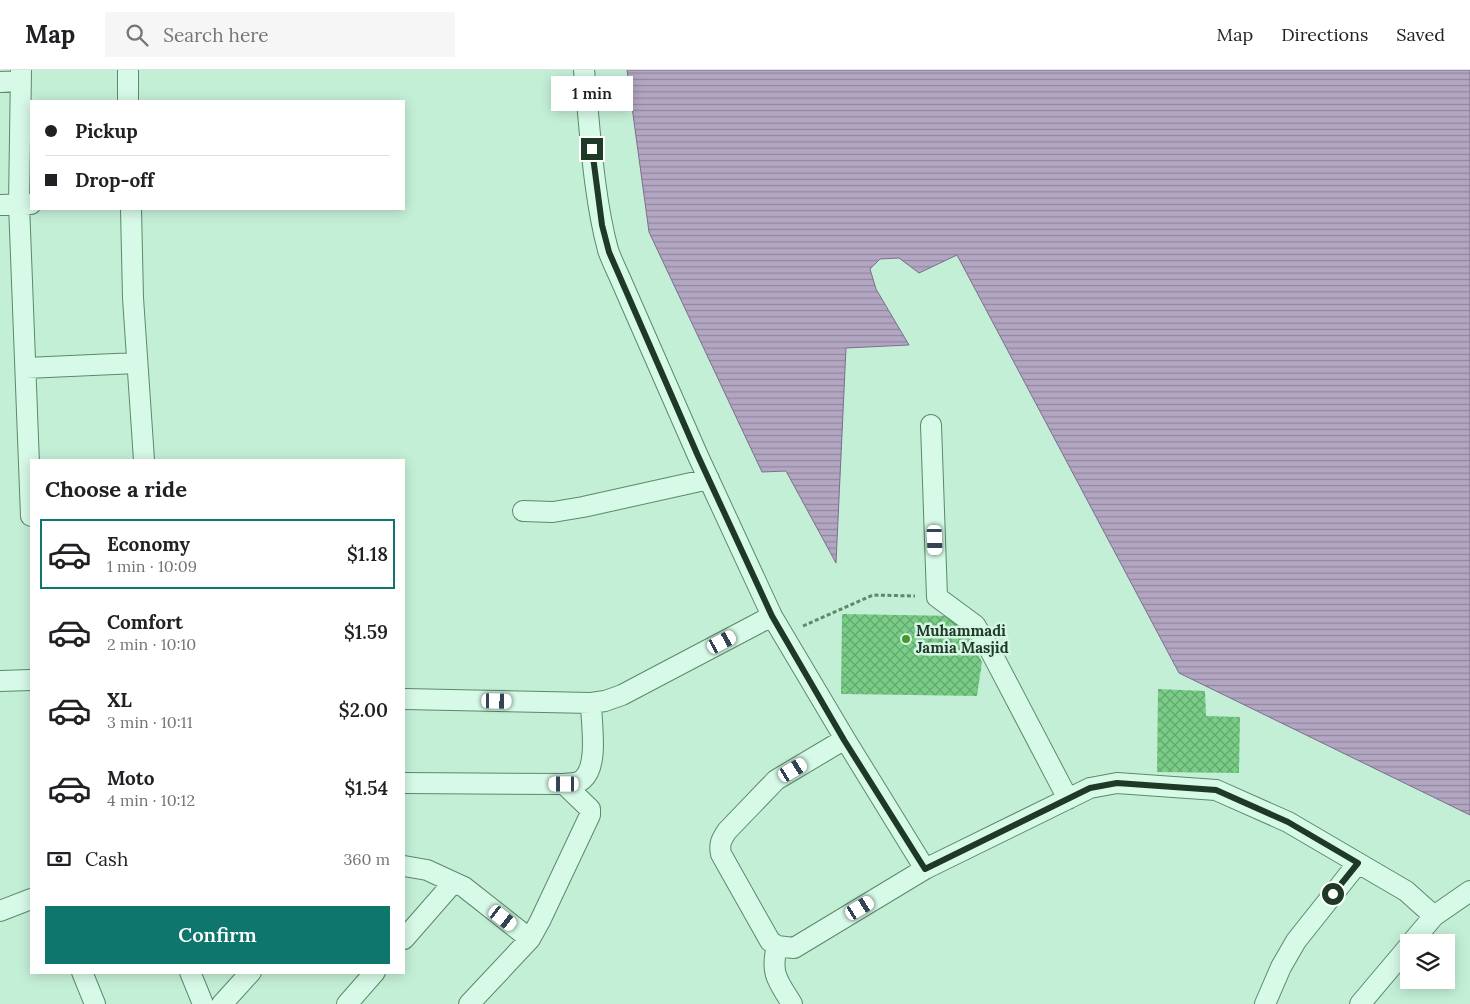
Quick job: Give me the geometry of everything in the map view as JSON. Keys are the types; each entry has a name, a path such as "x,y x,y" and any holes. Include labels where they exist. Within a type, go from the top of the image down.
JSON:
{"street":[{"path":"128,70 128,100"},
{"path":"584,70 596,188 609,252 772,616 844,740 925,869"},
{"path":"0,82 21,76 17,204 30,486"},
{"path":"131,210 133,298 144,459"},
{"path":"26,368 137,363"},
{"path":"931,425 937,597 975,625 1068,799"},
{"path":"523,511 553,512 583,507 709,478"},
{"path":"405,700 590,703 605,701 622,695 772,616"},
{"path":"0,681 30,680"},
{"path":"405,783 577,783 583,779 590,766 593,751 590,703"},
{"path":"844,740 776,780 727,831 721,840 721,854 770,941 778,946 794,948 925,869 1090,788 1117,783 1216,790 1288,822 1406,891 1434,916"},
{"path":"469,1004 530,938 540,921 591,812 564,784"},
{"path":"1265,1004 1281,967 1296,941 1358,863"},
{"path":"405,866 427,870 464,887 530,938"},
{"path":"405,938 454,883"},
{"path":"1419,934 1434,916 1470,891"},
{"path":"0,911 30,899"},
{"path":"778,946 774,960 776,977 792,1004"},
{"path":"1360,1004 1400,957"},
{"path":"83,974 95,1004"},
{"path":"191,974 203,1004"},
{"path":"222,1004 248,974"},
{"path":"347,1004 373,974"}],"path":[{"path":"784,634 873,595 937,597"}],"shaded area":[{"path":"627,70 1470,70 1470,815 1179,673 957,255 919,273 899,258 880,259 870,269 876,289 909,345 846,348 836,563 786,471 762,472 649,232"}],"building":[{"name":"Muhammadi Jamia Masjid","path":"842,614 957,616 982,662 977,696 841,694"},
{"path":"1158,689 1205,691 1206,716 1240,717 1239,773 1157,772"}],"place":[{"name":"Muhammadi Jamia Masjid","path":"906,639"}],"route":[{"path":"592,149 602,225 609,252 736,539 772,616 789,642 844,740 925,869 1090,788 1117,783 1184,787 1216,790 1288,822 1358,863 1333,894"}]}
